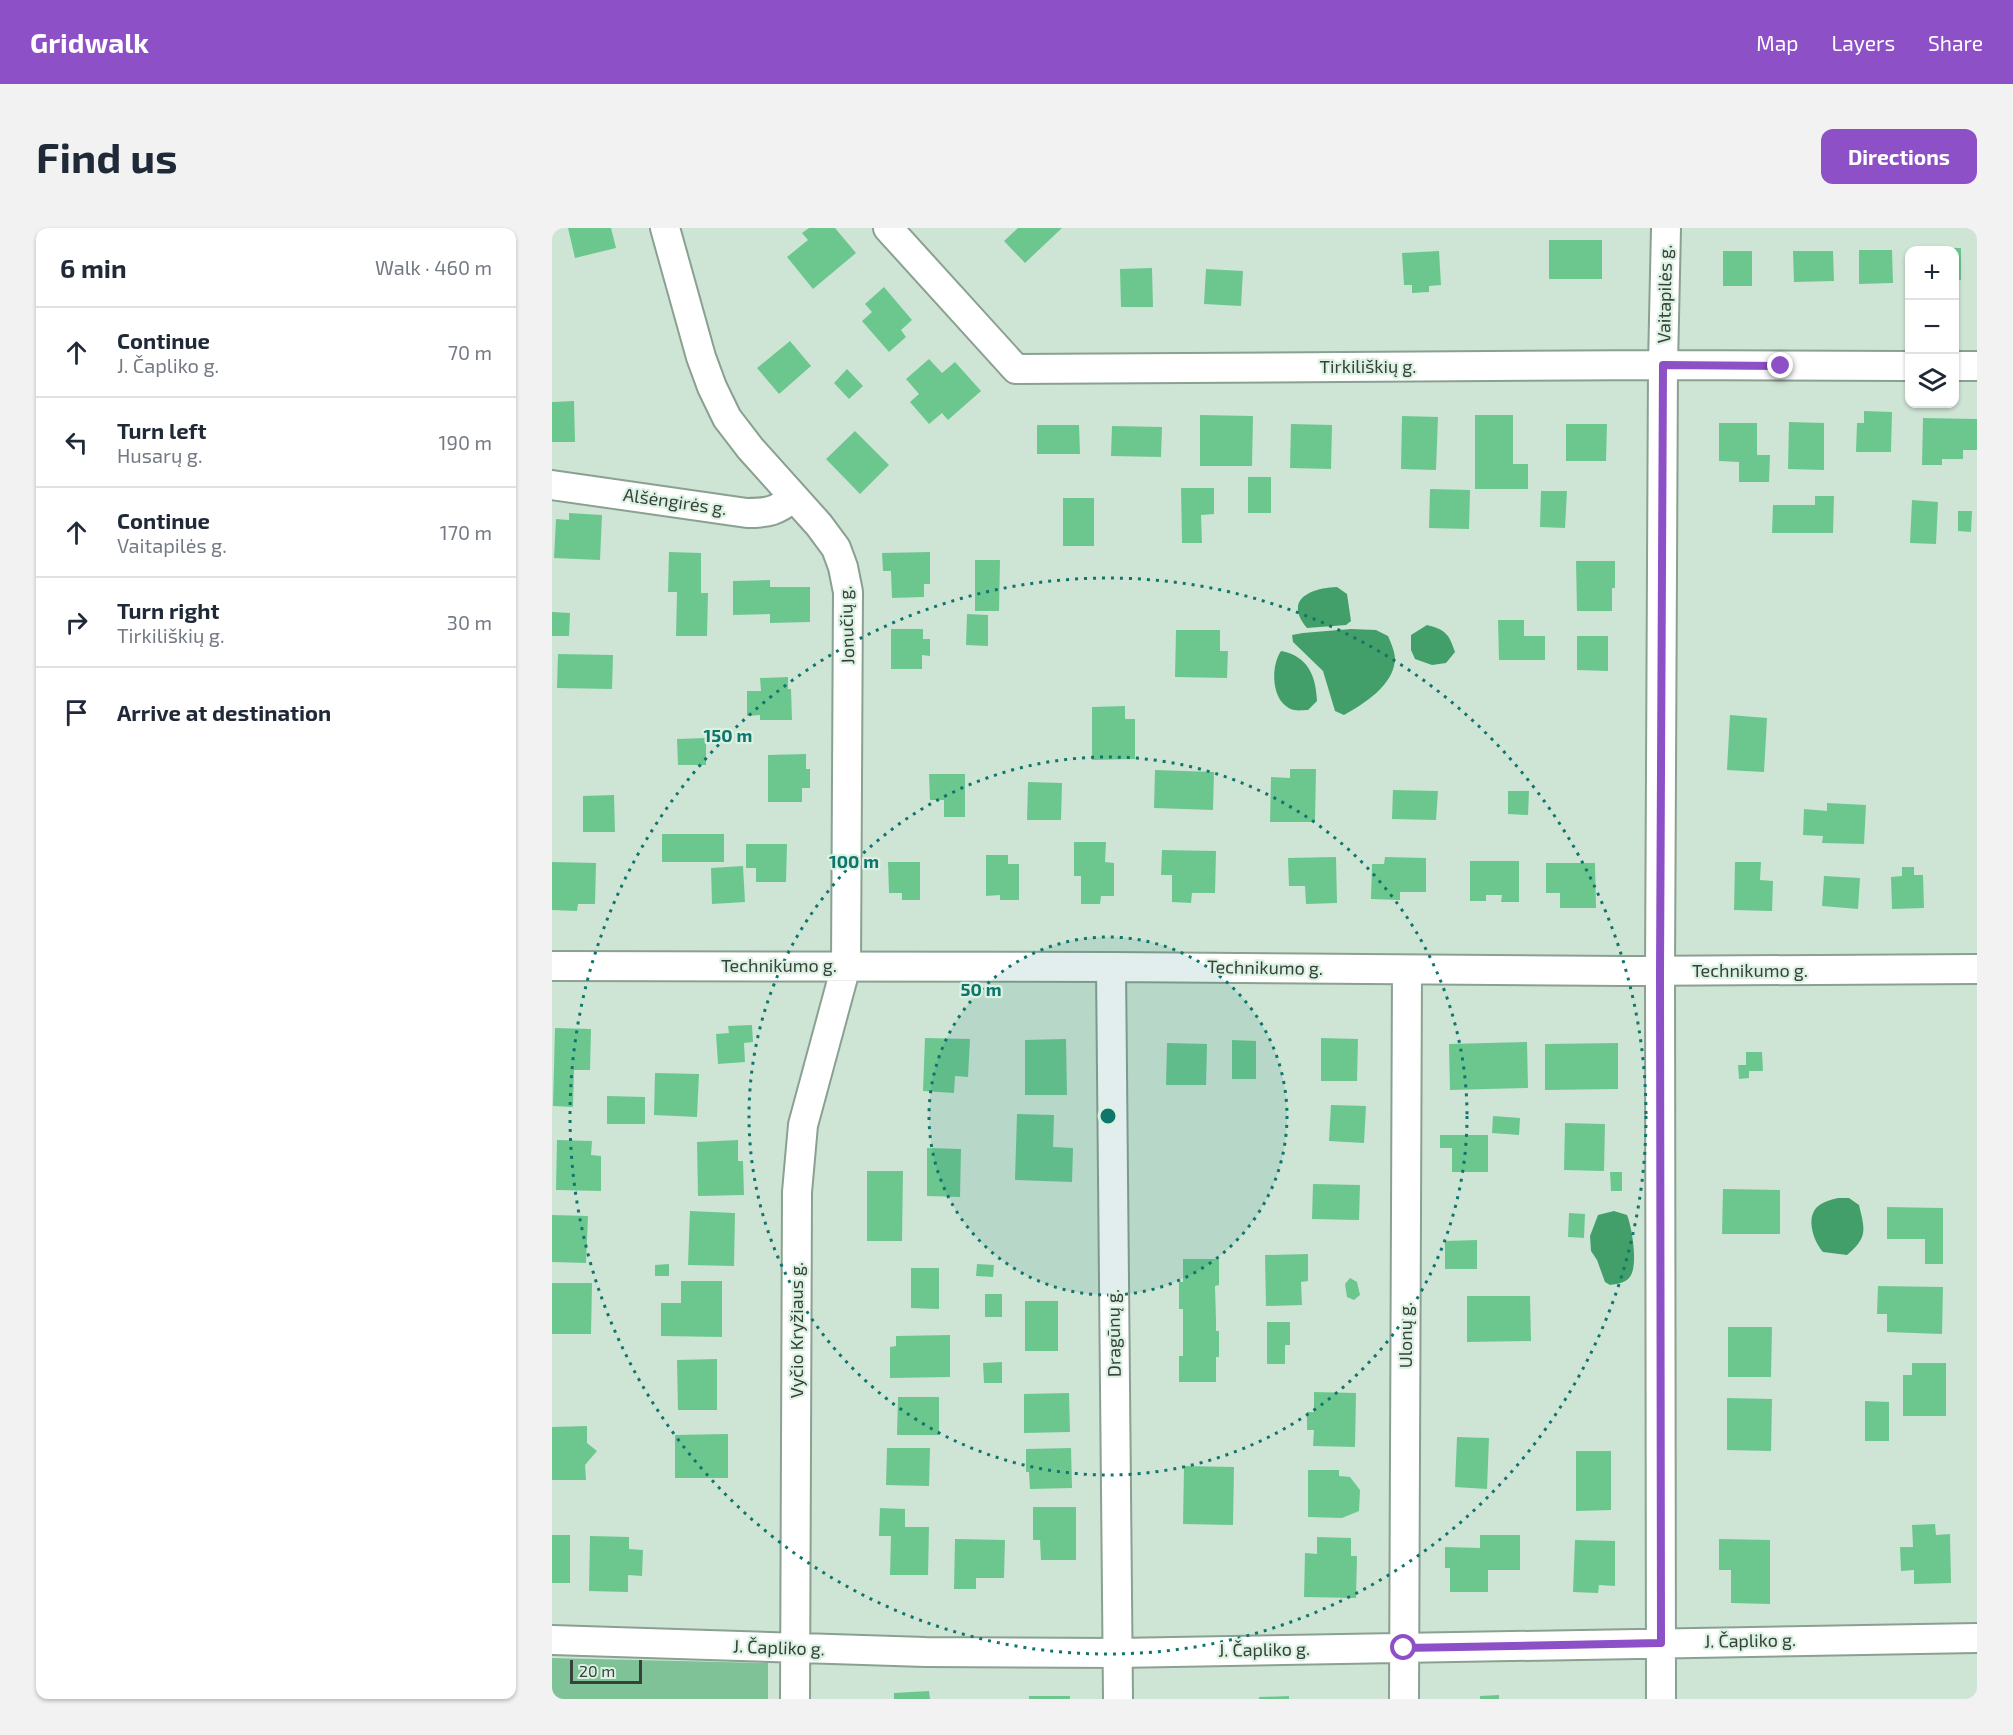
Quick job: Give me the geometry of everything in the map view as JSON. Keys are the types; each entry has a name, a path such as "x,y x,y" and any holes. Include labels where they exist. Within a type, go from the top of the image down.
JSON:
{"street":[{"name":"Jonučių g.","path":"665,228 701,357 727,418 793,498 819,525 836,548 843,567 848,592 846,966"},
{"name":"Tirkiliškių g.","path":"888,228 1016,369 1663,365 1905,366"},
{"name":"Vaitapilės g.","path":"1661,1699 1660,971 1663,365 1666,228"},
{"path":"1959,366 1977,366"},
{"name":"Alšėngirės g.","path":"552,485 747,513 767,513 780,508 793,498"},
{"name":"Technikumo g.","path":"552,966 1111,966 1660,971 1977,969"},
{"name":"Vyčio Kryžiaus g.","path":"795,1699 797,1192 803,1125 846,966"},
{"name":"Dragūnų g.","path":"1111,966 1118,1699"},
{"name":"Ulonų g.","path":"1404,1699 1407,970"},
{"name":"J. Čapliko g.","path":"552,1640 925,1652 1117,1653 1977,1638"}],"shaded area":[{"path":"1337,587 1347,594 1351,621 1346,625 1307,628 1298,610 1303,597 1318,590"},
{"path":"1427,625 1443,631 1451,641 1455,652 1446,663 1432,665 1415,659 1411,650 1411,635"},
{"path":"1351,629 1376,630 1388,636 1395,659 1389,677 1377,693 1344,715 1335,711 1323,671 1293,642 1292,635"},
{"path":"1281,651 1298,657 1309,668 1315,683 1317,701 1308,710 1296,710 1286,706 1277,693 1274,675 1277,658"},
{"path":"1838,1198 1849,1198 1859,1205 1863,1221 1862,1238 1847,1255 1823,1252 1817,1243 1811,1225 1816,1208"},
{"path":"1614,1211 1627,1215 1631,1228 1634,1266 1627,1280 1610,1285 1605,1282 1591,1251 1590,1236 1598,1215"},
{"path":"552,1658 768,1663 768,1699 552,1699"}],"building":[{"path":"568,228 611,228 616,248 575,258"},
{"path":"809,228 835,228 856,253 813,289 787,257 808,240 802,233"},
{"path":"1018,228 1062,228 1025,263 1004,241"},
{"path":"1549,240 1602,240 1602,279 1549,279"},
{"path":"1959,248 1961,248 1961,280 1959,280"},
{"path":"1859,250 1892,250 1893,283 1859,284"},
{"path":"1439,251 1441,285 1429,286 1429,292 1412,293 1412,285 1404,285 1402,253"},
{"path":"1723,251 1752,251 1752,286 1723,286"},
{"path":"1793,251 1833,251 1834,281 1794,282"},
{"path":"1152,268 1153,307 1121,307 1120,269"},
{"path":"1206,269 1243,271 1241,306 1204,304"},
{"path":"884,287 912,320 901,330 906,337 889,352 862,321 872,312 865,304"},
{"path":"790,341 811,366 779,394 757,368"},
{"path":"929,359 942,373 955,362 981,391 948,420 942,413 929,424 910,402 919,394 906,379"},
{"path":"847,369 863,386 849,399 834,383"},
{"path":"574,401 575,442 552,442 552,402"},
{"path":"1864,411 1892,412 1891,452 1856,452 1857,423 1864,423"},
{"path":"1200,415 1253,416 1252,466 1200,466"},
{"path":"1475,415 1513,415 1513,464 1528,464 1528,489 1475,489"},
{"path":"1402,416 1438,417 1436,470 1401,469"},
{"path":"1923,418 1977,419 1977,450 1963,450 1963,459 1942,459 1942,465 1922,465"},
{"path":"1789,422 1824,423 1824,470 1788,469"},
{"path":"1719,423 1757,423 1757,455 1770,455 1769,482 1739,482 1739,462 1719,461"},
{"path":"1291,424 1332,425 1331,469 1290,468"},
{"path":"1566,424 1607,424 1606,461 1566,461"},
{"path":"1037,425 1079,425 1080,454 1037,454"},
{"path":"1112,426 1162,427 1161,457 1111,456"},
{"path":"855,431 889,465 860,494 826,459"},
{"path":"1248,477 1271,477 1271,513 1248,513"},
{"path":"1181,488 1214,488 1214,514 1201,515 1202,543 1182,543"},
{"path":"1430,489 1470,490 1469,529 1429,528"},
{"path":"1541,491 1567,491 1565,528 1540,527"},
{"path":"1815,496 1834,496 1833,533 1772,533 1773,505 1815,505"},
{"path":"1063,498 1094,498 1094,546 1063,546"},
{"path":"1912,500 1938,502 1936,544 1910,543"},
{"path":"1958,511 1972,511 1971,532 1958,531"},
{"path":"569,513 602,515 600,560 554,558 556,519 569,520"},
{"path":"669,552 701,553 701,593 708,593 707,636 676,636 677,592 668,592"},
{"path":"930,552 930,584 924,584 924,597 892,598 891,571 883,571 882,553"},
{"path":"975,560 1000,560 999,611 975,611"},
{"path":"1576,561 1615,561 1612,611 1577,611"},
{"path":"770,580 770,587 810,587 810,622 770,623 770,614 733,615 733,581"},
{"path":"552,612 570,613 569,636 552,636"},
{"path":"967,614 988,615 988,646 966,645"},
{"path":"1498,620 1524,620 1524,636 1545,636 1545,660 1499,660"},
{"path":"891,629 923,629 923,639 930,639 930,656 922,655 922,669 891,669"},
{"path":"1176,630 1220,630 1220,651 1228,651 1227,678 1175,677"},
{"path":"1577,636 1608,636 1608,671 1577,670"},
{"path":"558,654 613,655 612,689 557,688"},
{"path":"788,677 788,689 791,689 792,720 760,720 760,715 747,716 747,691 761,691 760,678"},
{"path":"1125,706 1125,719 1135,719 1135,759 1092,760 1092,707"},
{"path":"1730,715 1767,718 1764,772 1727,770"},
{"path":"706,738 706,765 678,765 677,739"},
{"path":"806,754 806,769 810,769 810,788 802,788 802,802 768,802 768,755"},
{"path":"1290,769 1316,769 1315,822 1270,822 1271,777 1290,778"},
{"path":"1155,770 1214,772 1213,810 1154,808"},
{"path":"929,774 965,774 965,817 944,817 944,800 930,800"},
{"path":"1028,782 1062,783 1061,820 1027,820"},
{"path":"1393,790 1438,791 1436,820 1392,819"},
{"path":"1508,791 1529,791 1528,815 1508,814"},
{"path":"614,795 615,832 583,832 583,796"},
{"path":"1827,803 1866,805 1864,844 1822,843 1823,836 1803,835 1804,809 1827,811"},
{"path":"662,834 724,834 724,862 662,862"},
{"path":"1074,842 1106,842 1105,862 1114,863 1114,896 1101,896 1100,904 1081,904 1081,876 1074,876"},
{"path":"746,844 787,844 786,882 756,882 756,868 746,868"},
{"path":"1162,850 1216,851 1215,893 1192,893 1191,903 1172,902 1172,875 1161,875"},
{"path":"986,855 1008,855 1008,864 1019,864 1019,900 1000,900 1000,895 986,896"},
{"path":"1336,857 1337,903 1306,904 1305,886 1289,886 1288,858"},
{"path":"1385,857 1426,858 1426,892 1400,892 1400,900 1371,899 1372,864 1384,864"},
{"path":"1470,861 1519,861 1519,902 1501,902 1502,895 1486,895 1486,901 1470,901"},
{"path":"552,862 596,863 595,904 578,904 577,911 552,910"},
{"path":"888,862 920,862 920,900 902,900 902,893 889,893"},
{"path":"1735,862 1761,862 1760,880 1773,881 1772,911 1734,910"},
{"path":"1546,863 1595,863 1596,908 1560,908 1560,893 1546,893"},
{"path":"743,866 745,902 712,904 711,868"},
{"path":"1902,867 1914,867 1914,875 1923,875 1924,908 1892,909 1891,877 1902,876"},
{"path":"1824,876 1860,878 1858,909 1822,906"},
{"path":"752,1025 753,1042 744,1043 745,1062 718,1064 716,1034 729,1033 728,1026"},
{"path":"555,1028 591,1029 590,1070 574,1070 573,1107 553,1106"},
{"path":"925,1038 970,1039 968,1077 955,1076 954,1093 923,1091"},
{"path":"1321,1038 1358,1039 1357,1081 1321,1081"},
{"path":"1066,1039 1067,1095 1025,1095 1025,1040"},
{"path":"1232,1040 1256,1041 1256,1079 1232,1079"},
{"path":"1527,1042 1528,1088 1450,1090 1449,1044"},
{"path":"1167,1043 1207,1044 1206,1085 1166,1085"},
{"path":"1618,1043 1618,1089 1545,1090 1545,1044"},
{"path":"1746,1052 1762,1052 1763,1071 1749,1071 1749,1078 1739,1079 1738,1065 1746,1065"},
{"path":"655,1073 699,1074 697,1117 654,1115"},
{"path":"607,1096 645,1097 645,1124 607,1124"},
{"path":"1331,1105 1366,1106 1364,1143 1329,1141"},
{"path":"1017,1114 1054,1115 1053,1147 1073,1148 1072,1182 1015,1180"},
{"path":"1493,1116 1520,1118 1519,1135 1492,1133"},
{"path":"1565,1123 1605,1124 1604,1171 1564,1170"},
{"path":"1440,1135 1488,1135 1488,1172 1452,1172 1452,1148 1440,1148"},
{"path":"557,1140 592,1141 591,1155 601,1156 601,1191 556,1190"},
{"path":"738,1140 738,1161 743,1161 744,1195 698,1196 697,1142"},
{"path":"927,1148 961,1149 960,1197 927,1196"},
{"path":"867,1171 903,1171 902,1241 867,1241"},
{"path":"1610,1172 1622,1172 1622,1191 1611,1191"},
{"path":"1313,1184 1360,1185 1359,1220 1312,1219"},
{"path":"1723,1189 1780,1190 1780,1234 1722,1234"},
{"path":"1887,1207 1943,1208 1943,1264 1925,1264 1925,1239 1887,1239"},
{"path":"690,1211 735,1213 734,1266 688,1265"},
{"path":"1569,1213 1585,1214 1584,1238 1568,1237"},
{"path":"552,1215 588,1216 586,1263 552,1262"},
{"path":"1477,1240 1477,1269 1445,1269 1445,1241"},
{"path":"1308,1254 1308,1281 1301,1282 1302,1305 1266,1306 1265,1255"},
{"path":"1183,1259 1219,1259 1219,1285 1215,1286 1216,1331 1219,1331 1216,1382 1179,1382 1179,1356 1183,1356 1183,1309 1179,1309 1179,1282 1183,1282"},
{"path":"669,1264 669,1276 655,1276 655,1265"},
{"path":"977,1264 994,1265 993,1277 976,1276"},
{"path":"911,1268 939,1268 939,1309 911,1308"},
{"path":"1350,1278 1357,1282 1360,1295 1354,1300 1347,1297 1345,1284"},
{"path":"681,1281 722,1281 722,1337 661,1336 661,1303 681,1303"},
{"path":"552,1283 592,1283 591,1334 552,1334"},
{"path":"1878,1286 1943,1287 1942,1334 1887,1332 1887,1314 1877,1314"},
{"path":"985,1294 1002,1294 1002,1317 985,1317"},
{"path":"1467,1296 1530,1296 1531,1341 1467,1342"},
{"path":"1025,1301 1058,1301 1058,1351 1025,1351"},
{"path":"1267,1322 1290,1322 1290,1345 1285,1345 1285,1364 1267,1364"},
{"path":"1728,1327 1772,1327 1771,1377 1728,1377"},
{"path":"950,1335 950,1377 890,1378 890,1347 896,1346 896,1336"},
{"path":"717,1359 717,1410 678,1410 677,1360"},
{"path":"1002,1362 1002,1383 984,1383 983,1363"},
{"path":"1912,1363 1946,1363 1946,1416 1903,1416 1903,1375 1912,1375"},
{"path":"1314,1392 1356,1393 1355,1447 1313,1446 1314,1430 1307,1430 1307,1412 1314,1412"},
{"path":"1069,1393 1070,1432 1024,1433 1024,1394"},
{"path":"898,1397 939,1397 939,1435 897,1435"},
{"path":"1727,1398 1772,1399 1771,1451 1727,1450"},
{"path":"1865,1401 1889,1402 1889,1441 1865,1441"},
{"path":"587,1426 587,1443 597,1451 585,1465 586,1480 552,1480 552,1427"},
{"path":"728,1434 728,1478 675,1478 675,1435"},
{"path":"1457,1437 1489,1438 1487,1489 1455,1487"},
{"path":"887,1448 930,1448 929,1486 886,1485"},
{"path":"1071,1448 1072,1488 1030,1489 1029,1472 1026,1472 1026,1449"},
{"path":"1576,1451 1611,1451 1611,1510 1576,1511"},
{"path":"1184,1466 1234,1467 1233,1525 1183,1524"},
{"path":"1308,1470 1339,1470 1339,1476 1350,1477 1360,1490 1359,1511 1342,1518 1308,1517"},
{"path":"1033,1507 1076,1507 1076,1560 1041,1560 1040,1540 1033,1540"},
{"path":"880,1508 905,1509 905,1527 929,1527 928,1575 890,1575 891,1536 879,1536"},
{"path":"1935,1524 1936,1535 1950,1534 1951,1583 1914,1584 1914,1570 1901,1571 1900,1547 1913,1547 1912,1525"},
{"path":"552,1535 570,1535 570,1583 552,1583"},
{"path":"1480,1535 1520,1535 1520,1570 1488,1570 1488,1592 1450,1592 1450,1568 1445,1568 1445,1547 1480,1548"},
{"path":"590,1536 629,1537 629,1549 643,1550 642,1576 628,1575 628,1592 589,1591"},
{"path":"1317,1537 1351,1538 1351,1556 1357,1556 1356,1598 1304,1597 1305,1553 1317,1554"},
{"path":"955,1539 1005,1540 1004,1578 976,1578 976,1589 954,1589"},
{"path":"1719,1539 1770,1540 1770,1604 1731,1603 1731,1570 1719,1570"},
{"path":"1575,1540 1615,1541 1615,1586 1599,1585 1598,1593 1573,1592"},
{"path":"929,1691 930,1699 894,1699 894,1693"},
{"path":"1499,1695 1499,1699 1480,1699 1480,1696"},
{"path":"1029,1696 1070,1696 1070,1699 1029,1699"},
{"path":"1289,1696 1289,1699 1259,1699 1259,1697"}],"route":[{"path":"1404,1648 1661,1643 1660,971 1663,365 1781,366"}]}
